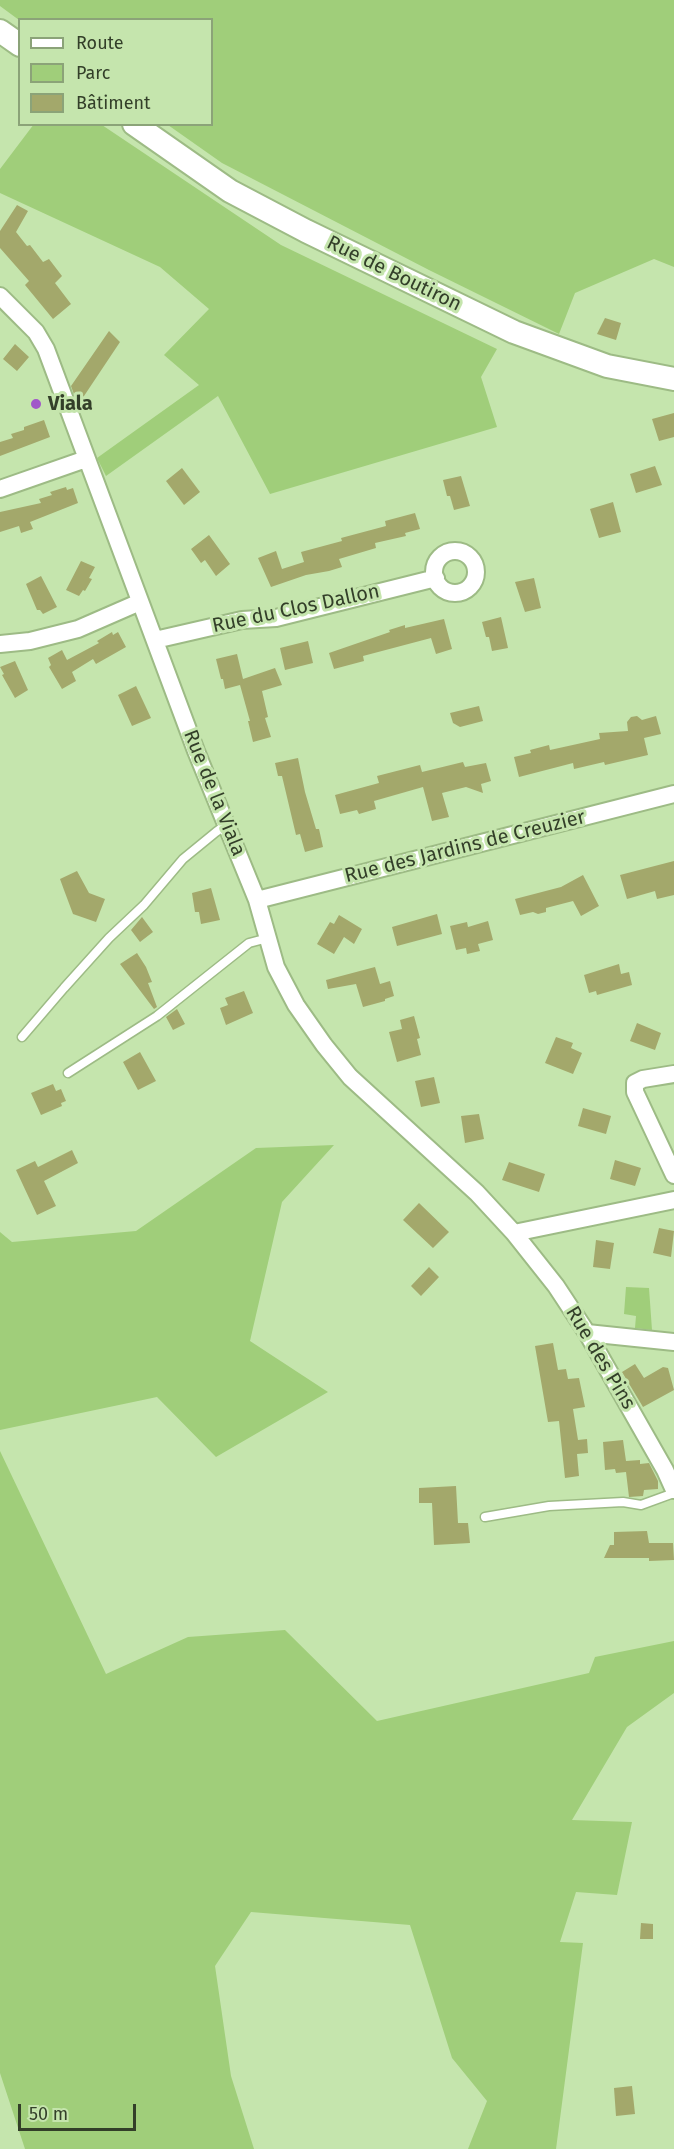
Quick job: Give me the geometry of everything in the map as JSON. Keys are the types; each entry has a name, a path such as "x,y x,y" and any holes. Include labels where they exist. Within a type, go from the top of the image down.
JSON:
{"main road":[{"path":"0,31 18,44"},
{"name":"Rue de Boutiron","path":"137,126 230,191 306,231 514,332 607,366 674,379"}],"street":[{"name":"Rue de la Viala","path":"0,296 36,332 46,349 196,751 257,900 276,967 296,1005 350,1077 477,1192 514,1233"},
{"path":"0,489 86,459"},
{"name":"Rue du Clos Dallon","path":"155,640 242,621 276,618 436,578"},
{"path":"0,644 30,641 78,629 140,602"},
{"name":"Rue des Jardins de Creuzier","path":"257,900 674,794"},
{"path":"674,1074 643,1079 635,1083 635,1092 674,1175"},
{"path":"514,1233 674,1200"},
{"name":"Rue des Pins","path":"514,1233 556,1286 587,1333 665,1470 674,1492"},
{"path":"587,1333 674,1342"}],"lane":[{"path":"22,1037 109,938 144,905 183,860 227,824"},
{"path":"68,1073 157,1016 249,943 268,938"},
{"path":"485,1517 549,1506 623,1502 641,1505 674,1492"}],"green space":[{"path":"0,0 674,0 674,267 654,259 575,293 559,334 222,163 169,126 213,126 213,18 18,19 0,6"},
{"path":"32,126 103,126 281,245 497,349 481,377 497,427 270,494 218,396 106,476 97,458 199,385 164,355 209,309 160,267 0,193 0,169"},
{"path":"334,1145 282,1202 250,1341 328,1392 216,1457 157,1397 0,1430 0,1232 12,1242 136,1231 256,1148"},
{"path":"626,1287 649,1288 652,1330 635,1328 636,1316 624,1314"},
{"path":"0,1451 106,1674 188,1637 285,1630 377,1721 589,1673 595,1657 674,1641 674,1693 627,1727 572,1820 632,1822 617,1895 576,1892 560,1942 583,1943 556,2149 468,2149 487,2101 452,2058 410,1925 251,1912 215,1966 231,2076 254,2149 25,2149 0,2073"}],"building":[{"path":"17,205 28,211 16,232 43,262 49,259 62,276 55,283 71,304 53,319 25,285 29,281 0,248 0,231"},
{"path":"605,318 621,323 616,340 597,334"},
{"path":"109,331 120,342 82,399 75,397 71,386"},
{"path":"15,344 29,357 17,371 3,359"},
{"path":"674,413 674,437 659,441 652,419"},
{"path":"44,420 50,437 0,456 0,442 13,438 11,434 24,430 24,427"},
{"path":"655,466 662,485 636,493 630,474"},
{"path":"182,468 200,492 184,505 166,481"},
{"path":"461,476 470,506 454,510 443,480"},
{"path":"66,487 67,490 73,488 78,503 30,522 33,529 21,533 19,526 0,532 0,512 41,503 39,499 52,495 50,492"},
{"path":"613,502 621,532 599,538 590,509"},
{"path":"415,513 420,529 405,533 406,536 375,543 376,548 339,559 342,567 329,571 306,575 271,587 258,558 276,551 282,569 304,562 301,552 386,526 385,521"},
{"path":"209,535 230,564 216,576 205,560 201,563 191,549"},
{"path":"81,561 95,567 89,578 92,579 79,596 66,590"},
{"path":"41,576 57,607 43,614 37,610 26,584"},
{"path":"534,578 541,608 525,612 515,582"},
{"path":"501,617 508,648 492,651 482,622"},
{"path":"444,619 452,649 436,654 431,638 363,656 364,661 334,669 329,653 405,625 405,628"},
{"path":"112,632 113,635 118,632 126,647 96,664 93,659 72,672 76,681 62,689 49,667 51,665 48,658 62,650 67,660 99,643 97,641"},
{"path":"308,641 313,663 285,670 280,648"},
{"path":"237,654 243,679 275,668 282,685 262,691 268,717 265,718 271,737 253,742 240,685 225,689 216,659"},
{"path":"15,661 28,690 15,698 0,667"},
{"path":"136,686 151,718 132,726 118,695"},
{"path":"479,706 483,721 460,727 453,723 450,713"},
{"path":"637,716 642,720 656,716 661,734 644,738 648,755 605,765 604,762 574,769 573,763 519,777 514,757 549,745 550,750 600,739 599,733 628,731 627,722 631,717"},
{"path":"298,758 305,792 323,847 305,852 300,834 296,835 282,776 278,776 275,763"},
{"path":"463,762 465,767 486,763 491,781 481,784 483,793 466,787 442,793 449,817 432,821 423,787 374,801 376,809 359,814 357,810 340,814 335,795 379,783 377,776 420,765 422,772"},
{"path":"674,861 674,895 657,899 655,891 627,899 620,875"},
{"path":"77,871 89,893 105,899 96,922 73,914 64,890 60,879"},
{"path":"583,875 599,906 581,916 573,901 546,908 546,912 520,915 515,899 561,887"},
{"path":"211,888 220,920 201,924 199,912 195,912 192,893"},
{"path":"437,914 442,934 397,946 392,927"},
{"path":"339,915 362,929 354,944 344,937 334,954 317,944 330,922 334,924"},
{"path":"142,917 153,932 140,942 131,930"},
{"path":"488,921 493,940 478,944 480,951 467,954 466,948 456,950 450,926 467,922 468,927"},
{"path":"137,953 152,982 148,983 157,1007 154,1009 120,964"},
{"path":"619,964 621,974 629,972 632,985 597,995 596,991 589,993 584,975"},
{"path":"375,967 380,984 390,981 394,996 385,1001 363,1007 356,984 328,989 326,980"},
{"path":"244,991 253,1013 226,1025 220,1008 228,1005 225,998"},
{"path":"177,1009 185,1024 173,1030 166,1017"},
{"path":"414,1016 420,1038 417,1039 421,1055 397,1062 389,1032 402,1029 400,1020"},
{"path":"637,1023 661,1033 655,1050 630,1041"},
{"path":"556,1037 573,1043 571,1048 582,1053 573,1074 545,1063"},
{"path":"140,1052 156,1081 138,1090 123,1062"},
{"path":"434,1077 440,1103 421,1107 415,1081"},
{"path":"53,1084 56,1091 61,1089 66,1101 61,1103 62,1106 41,1115 31,1093"},
{"path":"583,1108 611,1116 606,1134 578,1126"},
{"path":"479,1114 484,1139 465,1143 461,1116"},
{"path":"72,1150 78,1163 44,1181 56,1206 37,1215 16,1170 35,1161 38,1167"},
{"path":"615,1160 641,1168 635,1186 610,1179"},
{"path":"509,1162 545,1174 539,1192 502,1180"},
{"path":"419,1203 449,1232 433,1248 403,1220"},
{"path":"659,1228 674,1231 671,1257 653,1253"},
{"path":"596,1240 614,1243 610,1269 593,1267"},
{"path":"429,1267 439,1277 421,1296 411,1286"},
{"path":"553,1343 558,1370 566,1369 568,1379 579,1378 585,1407 573,1409 578,1440 587,1439 588,1453 577,1454 579,1476 565,1478 559,1421 548,1422 535,1346"},
{"path":"635,1364 644,1378 663,1367 668,1368 674,1390 643,1407 622,1372"},
{"path":"623,1440 626,1461 640,1460 640,1464 649,1463 658,1481 658,1489 644,1490 643,1496 629,1497 626,1472 616,1473 615,1469 605,1470 603,1442"},
{"path":"456,1486 458,1523 468,1523 470,1543 434,1545 432,1503 419,1503 419,1488"},
{"path":"647,1531 649,1543 673,1543 674,1560 604,1558 610,1545 614,1545 614,1532"},
{"path":"641,1923 653,1924 653,1939 640,1939"},
{"path":"632,2086 635,2114 616,2116 614,2088"}],"place":[{"name":"Viala","path":"36,404"}]}
